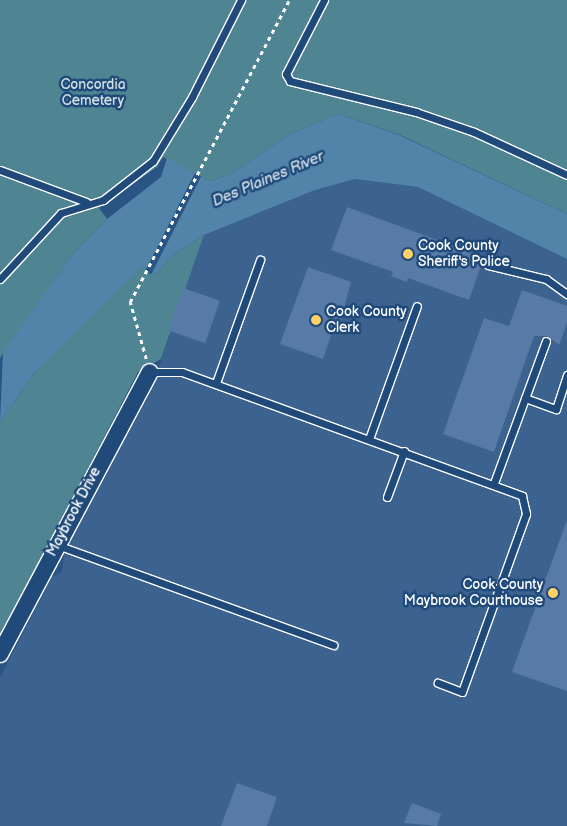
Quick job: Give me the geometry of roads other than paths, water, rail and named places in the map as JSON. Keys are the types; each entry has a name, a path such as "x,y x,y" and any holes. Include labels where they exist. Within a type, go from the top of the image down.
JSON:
{"street":[{"name":"Maybrook Drive","path":"0,654 150,372"}],"lane":[{"path":"0,279 49,222 86,202 113,194 156,157 241,0"},
{"path":"324,0 286,74 290,81 416,112 474,132 567,176"},
{"path":"0,170 86,202"},
{"path":"216,383 260,260"},
{"path":"488,265 546,279 567,294"},
{"path":"369,439 417,306"},
{"path":"494,483 546,340"},
{"path":"150,372 171,369 216,383 494,483 522,496 527,508 462,692 438,683"},
{"path":"525,398 556,409 567,375"},
{"path":"387,497 404,451"},
{"path":"57,545 334,645"}],"water":[{"name":"Des Plaines River","path":"338,114 399,135 567,214 567,259 418,187 355,179 315,190 204,235 173,255 156,274 142,267 35,372 0,422 3,352 73,254 107,219 161,177 167,158 210,181 231,174 288,135"}],"place":[{"name":"Cook County Sheriff's Police","path":"408,254"},
{"name":"Cook County Clerk","path":"316,320"},
{"name":"Cook County Maybrook Courthouse","path":"553,593"}],"park label":[{"name":"Concordia Cemetery","path":"93,94"}]}
